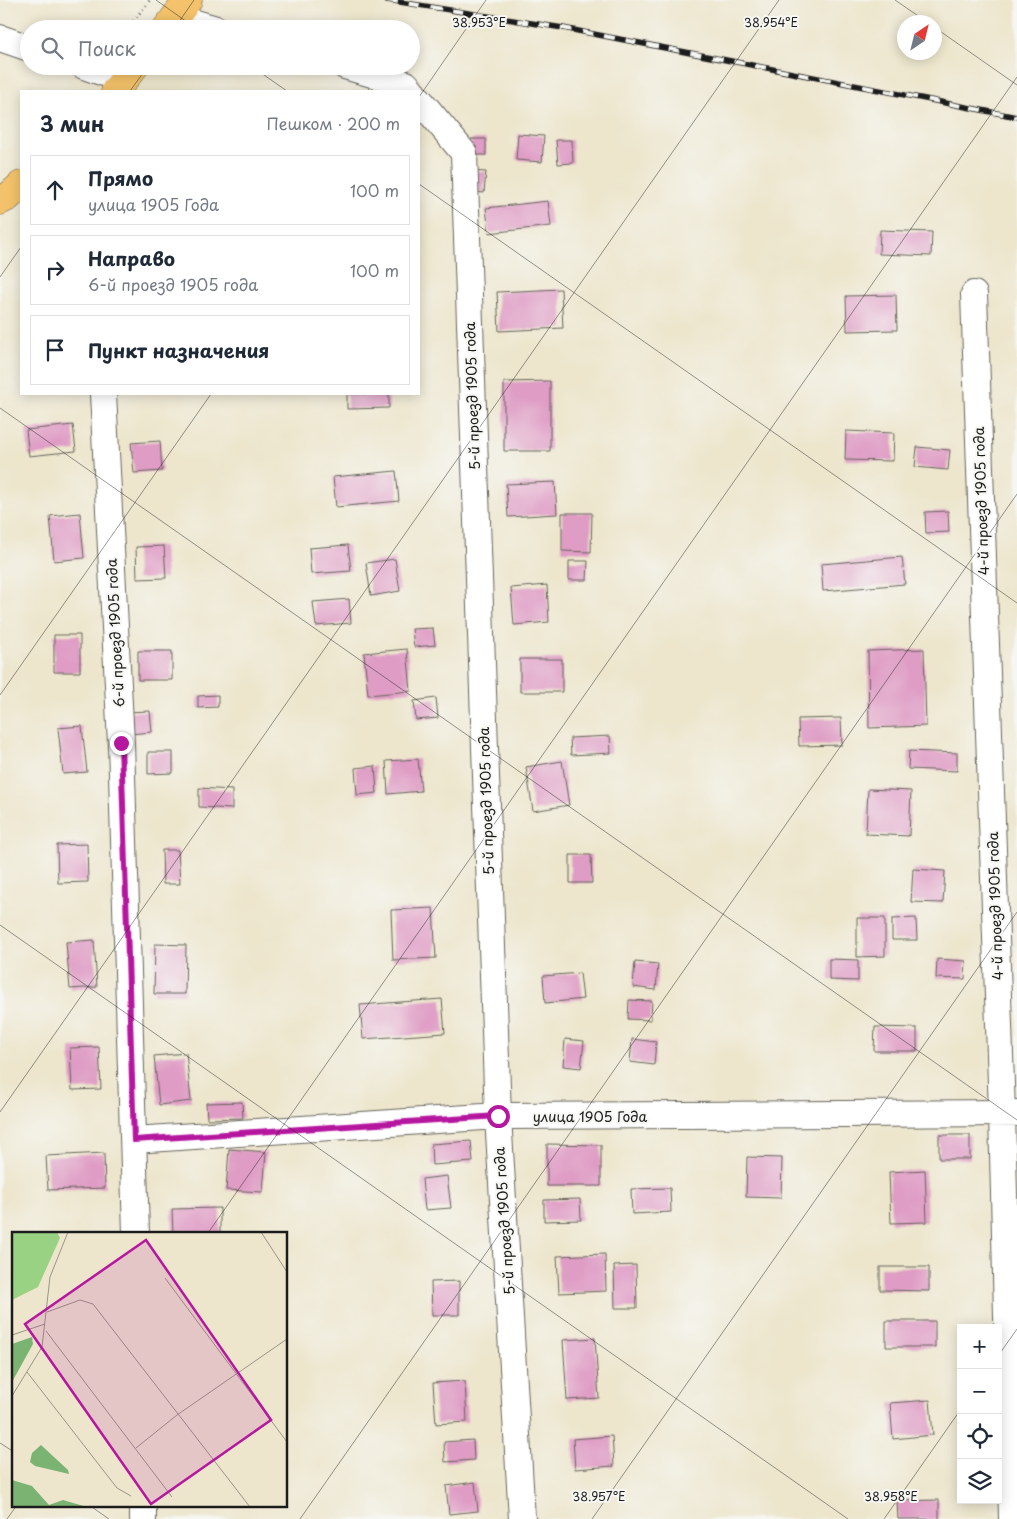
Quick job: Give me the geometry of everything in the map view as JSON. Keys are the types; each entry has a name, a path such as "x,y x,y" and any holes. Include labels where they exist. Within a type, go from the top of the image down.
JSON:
{"highway":[{"path":"0,201 8,197 20,186"}],"street":[{"path":"176,15 190,20"},
{"path":"0,38 20,45"},
{"path":"112,75 125,79"},
{"path":"376,75 406,84 411,90"},
{"name":"5-й проезд 1905 года","path":"420,100 464,153 498,1116 522,1519"},
{"name":"4-й проезд 1905 года","path":"974,294 1010,1113 1012,1519"},
{"name":"6-й проезд 1905 года","path":"103,395 121,743 136,1232"},
{"name":"улица 1905 Года","path":"134,1140 498,1116 1010,1113"},
{"path":"142,1506 143,1519"}],"path":[{"path":"134,20 150,0"}],"building":[{"path":"518,134 544,136 542,162 516,160"},
{"path":"471,139 486,139 486,155 471,155"},
{"path":"556,140 572,140 573,163 558,164"},
{"path":"470,171 486,172 484,193 468,191"},
{"path":"548,201 551,226 489,233 486,208"},
{"path":"880,230 932,232 931,256 879,254"},
{"path":"561,289 563,328 499,331 497,292"},
{"path":"896,295 897,330 847,331 846,296"},
{"path":"550,381 550,451 504,451 504,382"},
{"path":"347,395 389,395 389,408 347,409"},
{"path":"73,425 76,451 29,456 26,430"},
{"path":"846,431 894,433 893,461 845,460"},
{"path":"160,441 162,471 134,473 131,443"},
{"path":"917,447 950,450 948,470 915,467"},
{"path":"396,471 399,501 336,507 333,477"},
{"path":"555,482 557,514 508,517 506,484"},
{"path":"948,511 949,532 926,533 925,512"},
{"path":"80,513 84,558 54,561 50,516"},
{"path":"562,513 592,513 591,552 562,551"},
{"path":"348,545 351,571 311,574 309,548"},
{"path":"164,546 166,578 137,579 136,547"},
{"path":"902,557 905,584 823,591 821,564"},
{"path":"395,559 400,591 371,596 366,563"},
{"path":"569,561 588,561 587,580 569,580"},
{"path":"547,585 549,622 514,625 511,588"},
{"path":"349,599 351,623 316,626 313,602"},
{"path":"433,628 435,645 414,647 412,629"},
{"path":"54,635 80,635 80,672 54,672"},
{"path":"407,649 411,691 368,695 364,653"},
{"path":"924,649 926,726 869,728 868,651"},
{"path":"138,651 172,651 172,680 138,680"},
{"path":"520,659 562,659 562,692 520,692"},
{"path":"218,695 218,707 198,708 198,696"},
{"path":"436,698 438,718 416,720 414,701"},
{"path":"150,711 152,732 129,734 127,712"},
{"path":"841,718 842,745 799,746 798,719"},
{"path":"82,726 87,772 63,774 58,728"},
{"path":"610,736 611,753 571,755 570,738"},
{"path":"909,751 957,753 957,771 908,769"},
{"path":"148,752 173,752 173,773 148,774"},
{"path":"418,759 421,791 388,794 386,761"},
{"path":"562,761 569,805 533,811 526,767"},
{"path":"375,766 377,793 357,795 355,768"},
{"path":"199,788 232,790 232,809 199,807"},
{"path":"868,789 911,791 909,836 866,834"},
{"path":"87,844 88,882 58,883 57,845"},
{"path":"162,850 178,850 180,884 163,884"},
{"path":"570,855 591,855 592,883 570,883"},
{"path":"913,869 945,871 943,903 911,902"},
{"path":"433,908 436,958 393,960 391,910"},
{"path":"857,918 885,918 885,956 857,957"},
{"path":"916,918 917,940 892,940 892,919"},
{"path":"94,940 97,987 70,989 66,942"},
{"path":"155,944 186,945 185,994 154,994"},
{"path":"829,959 858,960 858,981 829,980"},
{"path":"937,959 966,961 965,979 936,978"},
{"path":"635,962 658,964 656,990 633,987"},
{"path":"580,973 583,999 545,1003 543,976"},
{"path":"442,999 445,1033 363,1039 360,1005"},
{"path":"629,1000 652,1001 651,1020 628,1019"},
{"path":"875,1027 917,1028 917,1051 874,1051"},
{"path":"565,1039 584,1041 581,1068 563,1066"},
{"path":"632,1039 656,1042 654,1065 630,1062"},
{"path":"99,1047 101,1089 72,1090 70,1048"},
{"path":"186,1053 191,1101 159,1105 154,1056"},
{"path":"242,1102 243,1118 207,1119 206,1103"},
{"path":"939,1135 970,1135 970,1159 939,1159"},
{"path":"471,1141 473,1162 432,1165 431,1144"},
{"path":"547,1144 601,1145 601,1186 547,1186"},
{"path":"229,1149 266,1152 263,1192 226,1190"},
{"path":"104,1153 105,1188 48,1190 46,1156"},
{"path":"747,1157 782,1158 781,1198 746,1197"},
{"path":"925,1170 927,1222 891,1223 889,1172"},
{"path":"447,1176 451,1208 425,1210 422,1179"},
{"path":"670,1188 671,1212 632,1214 631,1189"},
{"path":"580,1199 581,1220 544,1221 544,1200"},
{"path":"220,1208 220,1232 173,1232 172,1209"},
{"path":"605,1254 606,1291 559,1293 557,1256"},
{"path":"636,1265 637,1308 615,1308 614,1266"},
{"path":"880,1267 929,1267 929,1291 880,1290"},
{"path":"459,1281 459,1315 432,1315 431,1282"},
{"path":"886,1321 935,1321 935,1347 886,1347"},
{"path":"595,1338 599,1398 567,1400 563,1340"},
{"path":"465,1381 467,1422 436,1424 433,1383"},
{"path":"930,1400 933,1435 893,1439 890,1403"},
{"path":"612,1436 614,1466 575,1469 573,1439"},
{"path":"473,1440 474,1460 445,1462 444,1442"},
{"path":"475,1482 478,1511 449,1514 446,1486"},
{"path":"939,1500 939,1519 898,1519 897,1501"}],"railway":[{"path":"387,0 563,28 1017,117"}],"route":[{"path":"121,743 134,1140 498,1116"}]}
